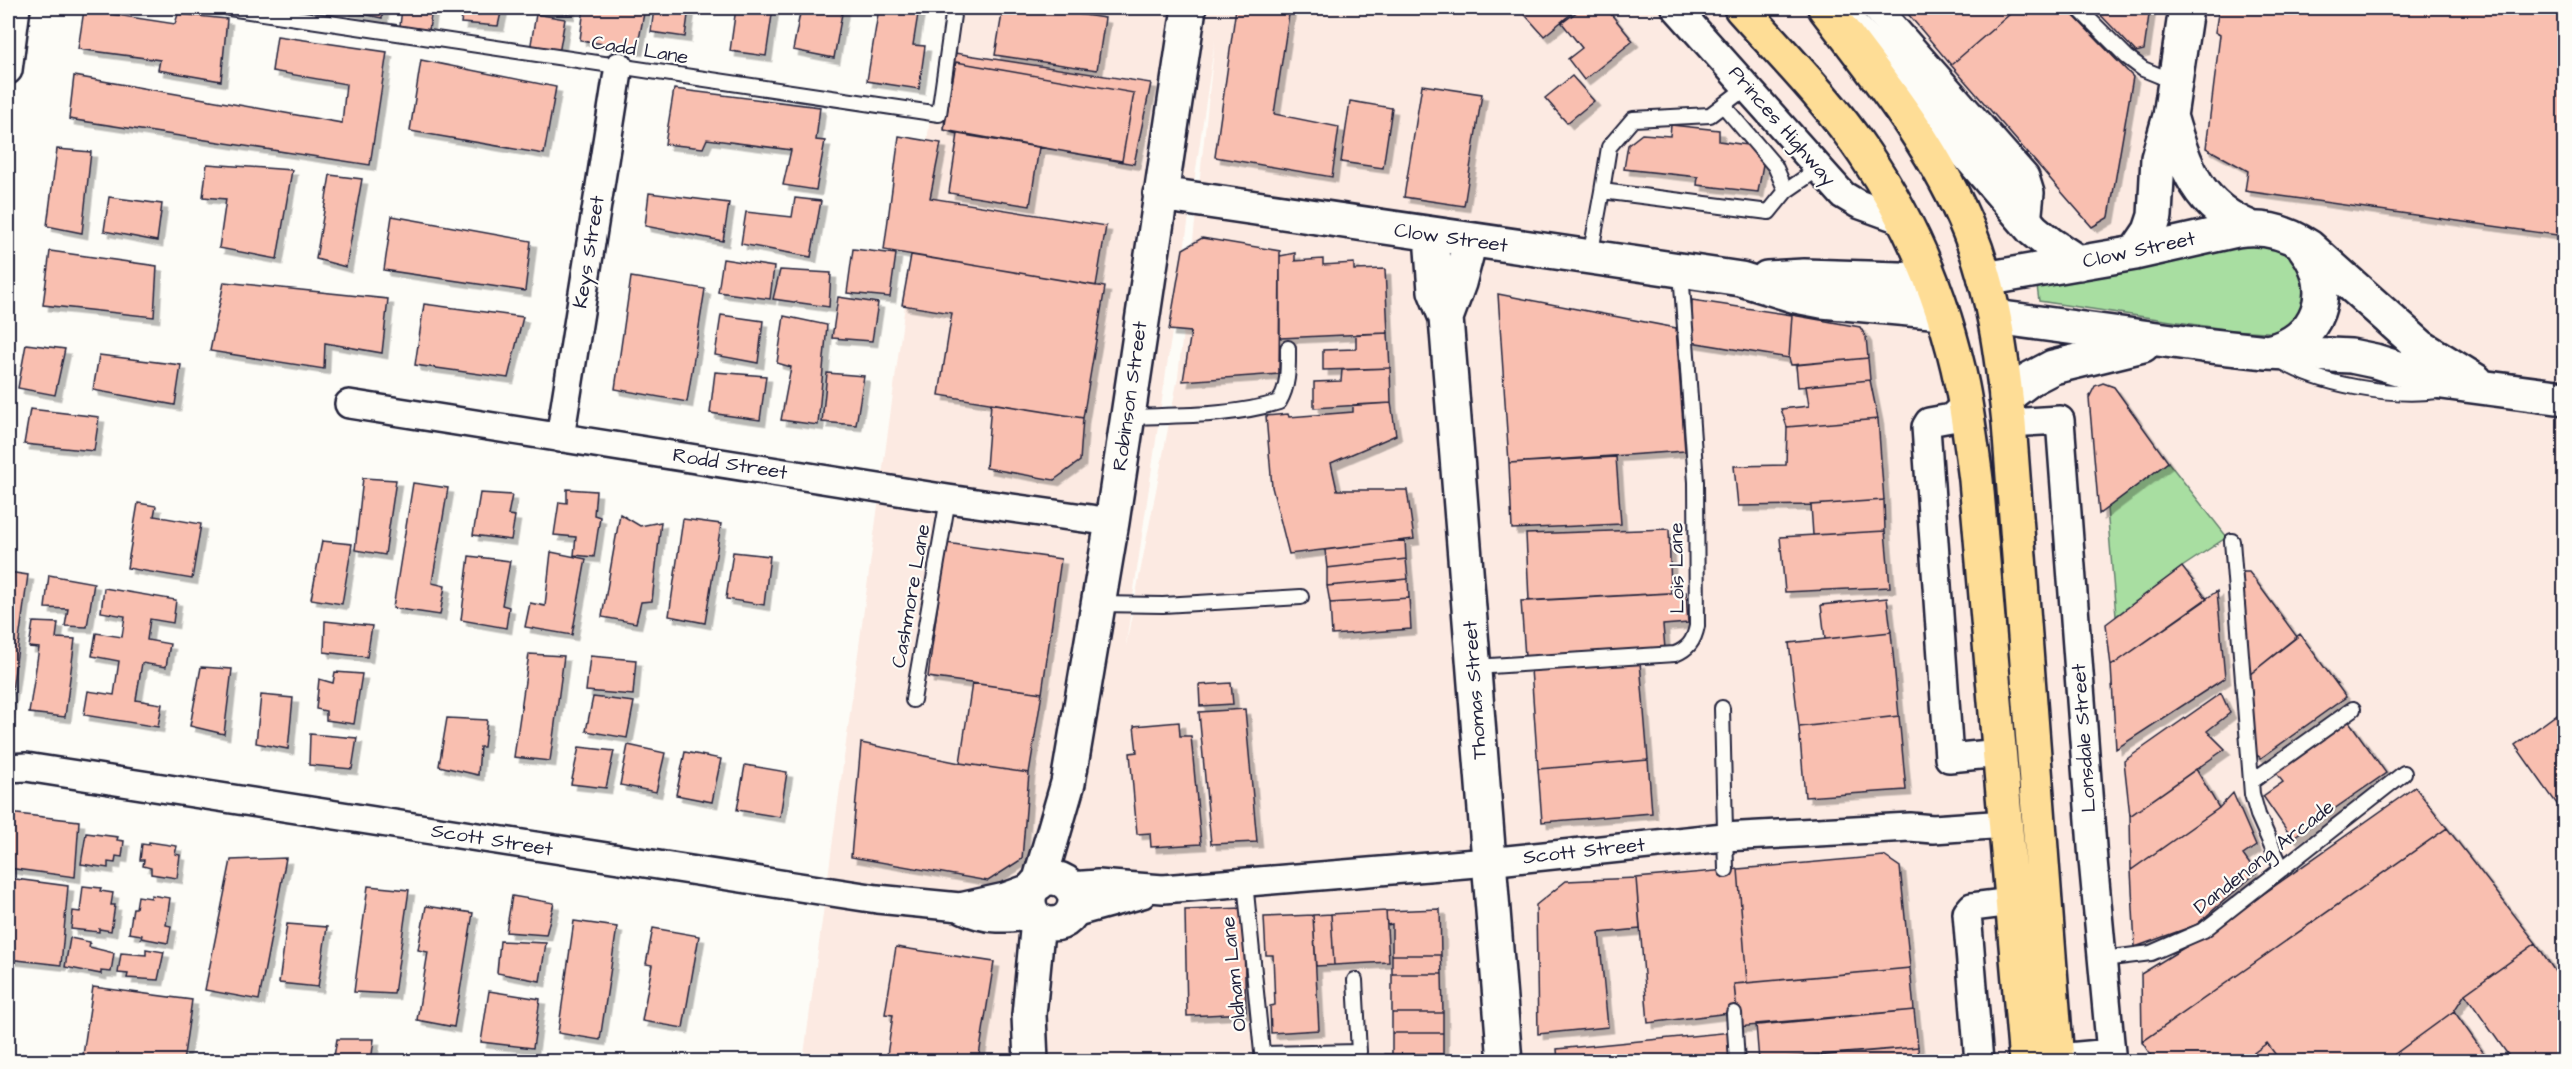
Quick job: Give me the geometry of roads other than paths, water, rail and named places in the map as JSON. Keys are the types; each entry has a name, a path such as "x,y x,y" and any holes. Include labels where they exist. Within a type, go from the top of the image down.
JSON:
{"highway":[{"path":"1741,8 1856,141 1886,186 1905,221 1930,280 1952,346 1965,405 1976,480 2012,902 2047,1060"},
{"path":"1826,8 1918,135 1946,183 1969,231 1995,317 2002,353 2007,410 2047,1060"},
{"name":"Clow Street","path":"1930,280 1984,279"},
{"name":"Clow Street","path":"1941,312 1995,317"}],"street":[{"path":"8,70 16,8"},
{"name":"Robinson Street","path":"1047,1062 1052,901 1068,783 1112,522 1189,8"},
{"name":"Princes Highway","path":"1676,8 1811,157 1818,169 1851,201 1905,221"},
{"path":"1830,8 1897,72 2027,223 2050,244 2079,263"},
{"path":"1876,8 2025,177 2030,194 2027,223"},
{"path":"2135,253 2153,225 2156,212 2158,158 2170,116 2186,8"},
{"name":"Keys Street","path":"560,438 618,66"},
{"path":"2170,116 2183,158 2197,187 2222,212 2252,228"},
{"name":"Clow Street","path":"1160,194 1742,279 1796,296 1822,301 1941,312"},
{"name":"Clow Street","path":"1984,279 2135,253 2252,228 2274,231 2297,240 2323,259 2421,347 2477,386"},
{"name":"Thomas Street","path":"1431,235 1435,291 1446,318 1505,1062"},
{"path":"2267,352 2294,342 2313,322 2320,306 2322,290 2318,270 2312,257 2297,240"},
{"name":"Thomas Street","path":"1446,318 1459,283 1470,241"},
{"name":"Clow Street","path":"1742,279 1804,276 1930,280"},
{"name":"Clow Street","path":"1995,317 2163,341 2267,352 2351,356 2375,360 2430,380 2565,398"},
{"path":"2007,410 2030,379 2053,367 2163,341"},
{"name":"Rodd Street","path":"349,404 948,499 1112,522"},
{"path":"1965,405 1956,415 1947,420 1929,422 1926,426 1948,758 2000,753"},
{"name":"Lonsdale Street","path":"2007,410 2060,420 2093,860 2111,1053 2047,1060"},
{"name":"Scott Street","path":"14,765 877,899 960,907 976,916 1007,919 1098,884 1163,889 1488,862 1724,837 2006,824"},
{"path":"1031,1062 1029,1015 1052,901"},
{"path":"1979,1062 1967,913 1972,907 2012,902"}],"lane":[{"name":"Cadd Lane","path":"229,8 939,114 954,8"},
{"path":"2078,8 2127,57 2143,69 2175,82"},
{"path":"1590,257 1609,147 1633,119 1710,115 1748,86"},
{"path":"1723,105 1775,166 1786,191"},
{"path":"1602,191 1769,212 1786,191 1818,169"},
{"name":"Lois Lane","path":"1475,667 1675,654 1684,650 1695,637 1698,626 1696,482 1681,271"},
{"path":"1127,417 1190,415 1262,408 1279,402 1286,390 1288,348"},
{"name":"Cashmore Lane","path":"913,700 948,499"},
{"path":"2232,541 2254,803 2282,869"},
{"path":"1098,604 1163,605 1301,597"},
{"path":"1722,708 1726,870"},
{"path":"2251,782 2354,709"},
{"name":"Dandenong Arcade","path":"2103,959 2151,953 2204,930 2404,773"},
{"name":"Oldham Lane","path":"1245,882 1263,1058"},
{"path":"1263,1058 1359,1052 1355,980"},
{"path":"1734,1012 1737,1062"}]}
